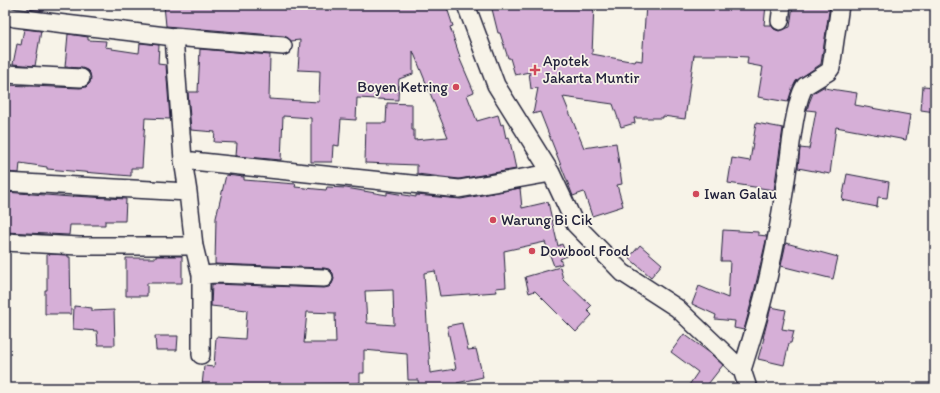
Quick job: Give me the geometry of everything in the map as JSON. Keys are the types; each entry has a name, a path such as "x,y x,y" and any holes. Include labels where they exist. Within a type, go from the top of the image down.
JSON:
{"street":[{"path":"466,5 496,85 551,173 575,224 623,273 677,308 742,370 748,388"},
{"path":"742,370 772,264 794,124 802,89 828,72 831,68 840,5"},
{"path":"5,15 15,18 174,37 283,46"},
{"path":"174,37 183,160 194,246 201,275 202,355"},
{"path":"5,74 81,78"},
{"path":"183,160 459,189 551,173"},
{"path":"5,182 188,192"},
{"path":"5,242 79,246 194,246"},
{"path":"201,275 217,274 324,278"}],"building":[{"path":"28,5 45,5 44,11 28,9"},
{"path":"164,5 446,5 453,26 450,27 459,57 474,92 467,95 477,121 498,115 501,125 503,124 506,138 509,137 516,169 459,179 417,174 417,165 365,163 366,123 386,123 387,103 412,104 412,130 414,130 414,140 448,137 413,51 413,74 399,79 398,100 357,98 356,120 341,119 339,146 333,145 332,162 311,162 311,118 283,116 281,160 236,156 237,143 214,142 215,132 191,130 188,92 198,92 200,49 270,55 269,99 319,102 320,71 298,70 300,40 291,41 284,36 166,26"},
{"path":"491,5 594,5 592,54 635,62 636,60 642,61 646,5 766,5 764,25 771,25 774,29 779,31 790,27 793,5 830,5 821,64 796,81 788,102 758,97 763,67 747,64 748,57 730,55 694,55 685,119 663,116 663,118 634,118 635,123 621,127 613,104 563,97 584,148 616,143 622,184 617,185 623,206 592,216 584,192 573,196 540,112 533,114 538,88 531,89 529,72 515,75 500,33 498,33"},
{"path":"24,29 41,31 35,66 13,64 17,44 21,45"},
{"path":"68,34 88,37 88,40 106,41 105,47 112,49 139,53 140,43 159,45 158,64 166,65 170,119 145,118 142,168 131,168 131,176 47,169 47,167 20,163 19,173 5,172 5,85 80,88 86,87 90,83 90,73 87,70 82,68 65,67"},
{"path":"825,86 824,88 857,93 855,105 910,115 906,140 836,127 830,174 798,168 800,148 809,149 816,111 807,110 809,103 813,93"},
{"path":"923,86 935,87 935,112 921,110"},
{"path":"756,123 783,128 774,190 728,183 732,158 750,161"},
{"path":"847,174 889,182 887,198 878,197 877,207 842,200"},
{"path":"226,175 244,177 244,180 296,184 295,187 326,190 327,187 346,188 387,195 387,192 416,197 416,195 461,199 520,188 522,208 548,202 558,246 562,244 567,256 560,259 562,264 554,266 545,242 504,251 506,287 496,288 497,292 440,296 435,271 424,273 430,373 456,369 447,326 462,323 468,350 476,349 483,377 457,383 458,388 419,388 418,380 408,380 407,354 364,350 364,373 360,373 360,382 358,383 307,385 307,388 218,388 202,386 204,366 214,367 216,337 245,339 247,310 211,306 212,284 324,288 329,287 334,279 333,273 329,269 324,268 215,264 216,218","holes":["393,290 394,325 367,323 365,291","307,312 335,313 336,343 304,343"]},
{"path":"5,192 126,199 125,221 105,221 105,225 70,225 69,235 5,232"},
{"path":"723,230 758,232 758,235 767,236 744,330 734,328 735,321 715,319 716,315 692,304 699,286 728,298 730,261 721,261"},
{"path":"786,243 838,257 833,279 781,266"},
{"path":"640,245 662,264 651,277 629,258"},
{"path":"47,254 68,255 68,257 70,257 71,314 45,314"},
{"path":"156,256 182,256 182,283 147,283 147,296 126,296 126,258 156,258"},
{"path":"560,267 563,279 591,306 587,310 592,315 576,332 535,291 529,293 525,277"},
{"path":"74,306 92,308 92,311 114,310 115,345 98,345 97,331 73,329"},
{"path":"771,307 786,310 782,329 794,331 791,343 789,343 784,365 758,359"},
{"path":"684,334 710,353 723,365 705,388 687,388 698,372 671,352"},
{"path":"155,336 178,336 177,350 156,350"}],"place":[{"name":"Apotek Jakarta Muntir","path":"535,70"},
{"name":"Boyen Ketring","path":"456,87"},
{"name":"Iwan Galau","path":"696,194"},
{"name":"Warung Bi Cik","path":"493,220"},
{"name":"Dowbool Food","path":"532,251"}]}
